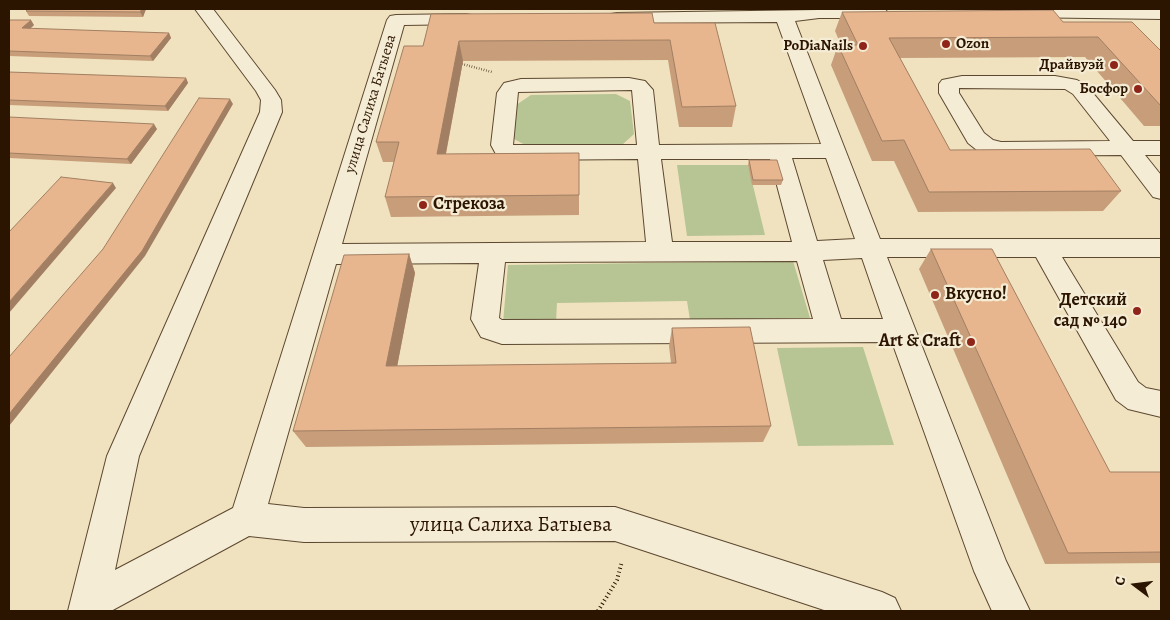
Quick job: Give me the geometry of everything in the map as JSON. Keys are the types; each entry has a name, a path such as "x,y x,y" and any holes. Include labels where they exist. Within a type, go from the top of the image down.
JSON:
{"street":[{"path":"88,607 123,456 271,112 271,100 265,90 204,9"},
{"path":"1003,12 1111,12 1159,16"},
{"path":"603,18 784,17 827,13 896,13"},
{"path":"784,17 992,570 1011,611"},
{"name":"улица Салиха Батыева","path":"485,19 396,20 246,518 304,525 615,524 882,611"},
{"path":"1161,148 1127,148 1001,149 986,146 976,138 949,93 949,84 980,82 1070,84 1080,90 1127,148 1161,191"},
{"path":"660,252 649,152 643,90 638,85 521,85 512,87 507,93 502,145 505,151 514,153 649,152 779,151 834,151"},
{"path":"779,151 830,330"},
{"path":"326,254 807,251 871,248 1161,248"},
{"path":"1043,248 1127,391 1139,400 1161,404"},
{"path":"493,253 486,319 490,329 502,332 902,330"},
{"path":"88,607 246,518"}],"path":[{"path":"598,611 617,580 630,529"}],"green space":[{"path":"616,94 630,101 634,134 622,145 529,147 514,139 516,105 531,95"},
{"path":"677,165 748,165 765,235 687,236"},
{"path":"793,261 810,318 690,320 687,301 557,303 556,322 503,323 508,265"},
{"path":"863,347 894,445 798,446 777,348"}],"building":[{"path":"28,9 142,9 140,12 26,11"},
{"path":"1053,10 1063,22 1132,22 1161,51 1161,106 1098,37 889,38 950,150 1090,149 1121,191 929,192 904,140 882,141 838,45 858,45 842,12"},
{"path":"652,13 654,23 715,23 736,106 682,107 670,40 459,41 437,154 579,153 579,195 385,197 399,142 376,142 404,46 423,46 431,14"},
{"path":"9,20 31,20 22,28 169,33 150,56 9,51"},
{"path":"9,72 186,78 165,106 9,100"},
{"path":"199,98 230,99 142,251 9,414 9,357 103,249"},
{"path":"9,117 154,124 127,159 9,153"},
{"path":"749,160 777,160 783,180 753,180"},
{"path":"61,177 113,183 9,302 9,232"},
{"path":"931,249 992,249 1110,472 1161,472 1161,552 1068,553"},
{"path":"409,254 386,366 676,363 672,328 750,327 771,426 293,431 344,255"}],"place":[{"name":"Ozon","path":"946,44"},
{"name":"PoDiaNails","path":"863,46"},
{"name":"Драйвуэй","path":"1114,65"},
{"name":"Босфор","path":"1138,89"},
{"name":"Стрекоза","path":"423,205"},
{"name":"Вкусно!","path":"935,295"},
{"name":"Детский сад № 140","path":"1137,311"},
{"name":"Art & Craft","path":"971,342"}]}
